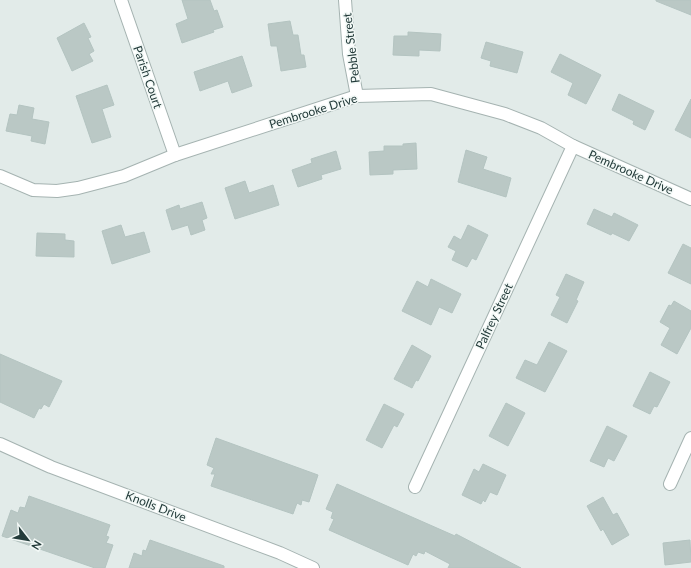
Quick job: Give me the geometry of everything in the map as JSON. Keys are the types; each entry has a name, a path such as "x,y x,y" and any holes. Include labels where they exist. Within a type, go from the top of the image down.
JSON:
{"street":[{"name":"Parish Court","path":"121,0 175,155"},
{"name":"Pebble Street","path":"345,0 349,54 357,96"},
{"name":"Pembrooke Drive","path":"0,176 33,190 57,191 124,176 175,155 357,96 431,94 505,114 541,128 573,146 691,199"},
{"name":"Palfrey Street","path":"415,487 573,146"},
{"path":"670,484 691,438"},
{"name":"Knolls Drive","path":"0,444 51,467 280,553 313,568"}],"building":[{"path":"182,0 210,0 214,11 217,10 223,27 213,30 214,32 182,43 176,24 188,19"},
{"path":"691,0 691,15 656,1"},
{"path":"290,21 293,35 298,35 301,55 304,55 306,67 281,71 277,46 271,46 268,24"},
{"path":"84,23 91,37 88,38 94,51 89,54 93,61 72,71 57,38"},
{"path":"408,32 441,34 440,51 419,50 419,56 393,55 394,36 408,36"},
{"path":"486,42 523,52 517,73 490,66 491,61 481,58"},
{"path":"560,54 601,75 586,104 568,95 573,83 551,72"},
{"path":"242,56 252,86 232,93 228,81 200,91 194,72"},
{"path":"107,85 114,105 102,109 111,137 92,143 76,96"},
{"path":"619,94 654,111 645,130 633,124 634,121 612,110"},
{"path":"691,99 691,138 675,130"},
{"path":"19,105 34,108 32,119 49,122 45,144 31,141 32,136 6,131 10,114 17,115"},
{"path":"416,143 417,169 393,170 393,174 370,175 369,152 384,151 384,146 403,146 403,144"},
{"path":"466,150 487,157 483,169 511,178 506,197 458,182"},
{"path":"336,151 341,169 321,175 322,179 298,187 292,170 312,163 311,159"},
{"path":"245,181 249,193 273,185 279,205 235,219 225,188"},
{"path":"202,202 207,218 202,220 205,230 191,235 188,225 172,230 166,210 179,205 180,209"},
{"path":"594,209 612,217 614,213 638,225 629,241 587,224"},
{"path":"121,225 125,237 144,232 150,252 112,264 102,231"},
{"path":"468,225 488,235 476,260 472,258 467,267 452,260 456,251 448,247 454,236 461,240"},
{"path":"37,233 65,234 65,240 74,241 74,257 36,256"},
{"path":"683,244 691,248 691,284 668,273"},
{"path":"566,274 584,282 576,300 578,301 567,323 551,315 560,297 556,295"},
{"path":"431,279 461,294 452,313 439,307 431,325 402,311 417,281 428,287"},
{"path":"674,301 691,311 691,328 677,354 661,345 670,328 660,322 669,305 671,306"},
{"path":"549,342 567,351 545,392 516,378 525,360 537,365"},
{"path":"412,345 431,356 418,381 416,380 412,388 394,379"},
{"path":"0,354 62,381 49,407 44,404 41,409 39,408 34,418 0,402"},
{"path":"650,372 670,382 657,407 654,406 650,414 633,406"},
{"path":"506,403 525,413 508,446 489,436"},
{"path":"384,404 404,414 397,427 394,425 382,448 366,440"},
{"path":"607,426 627,436 614,461 608,458 604,467 590,461"},
{"path":"216,438 318,475 309,502 302,500 301,505 297,503 293,514 211,486 215,474 211,474 214,468 207,465"},
{"path":"483,464 506,475 497,495 490,492 485,502 483,500 481,504 462,495 474,469 479,472"},
{"path":"337,484 455,536 456,534 521,568 448,568 450,564 425,551 424,554 418,552 416,556 413,554 408,565 329,530 334,519 331,518 333,512 326,509"},
{"path":"29,496 110,525 106,536 109,537 106,543 113,545 105,568 95,568 2,536 11,510 18,513 20,507 25,508"},
{"path":"603,497 613,515 617,513 629,535 612,545 603,529 601,531 587,506"},
{"path":"150,540 224,566 224,568 129,568 134,553 142,556 143,550 146,551"},
{"path":"690,540 691,562 665,565 663,543"}]}
